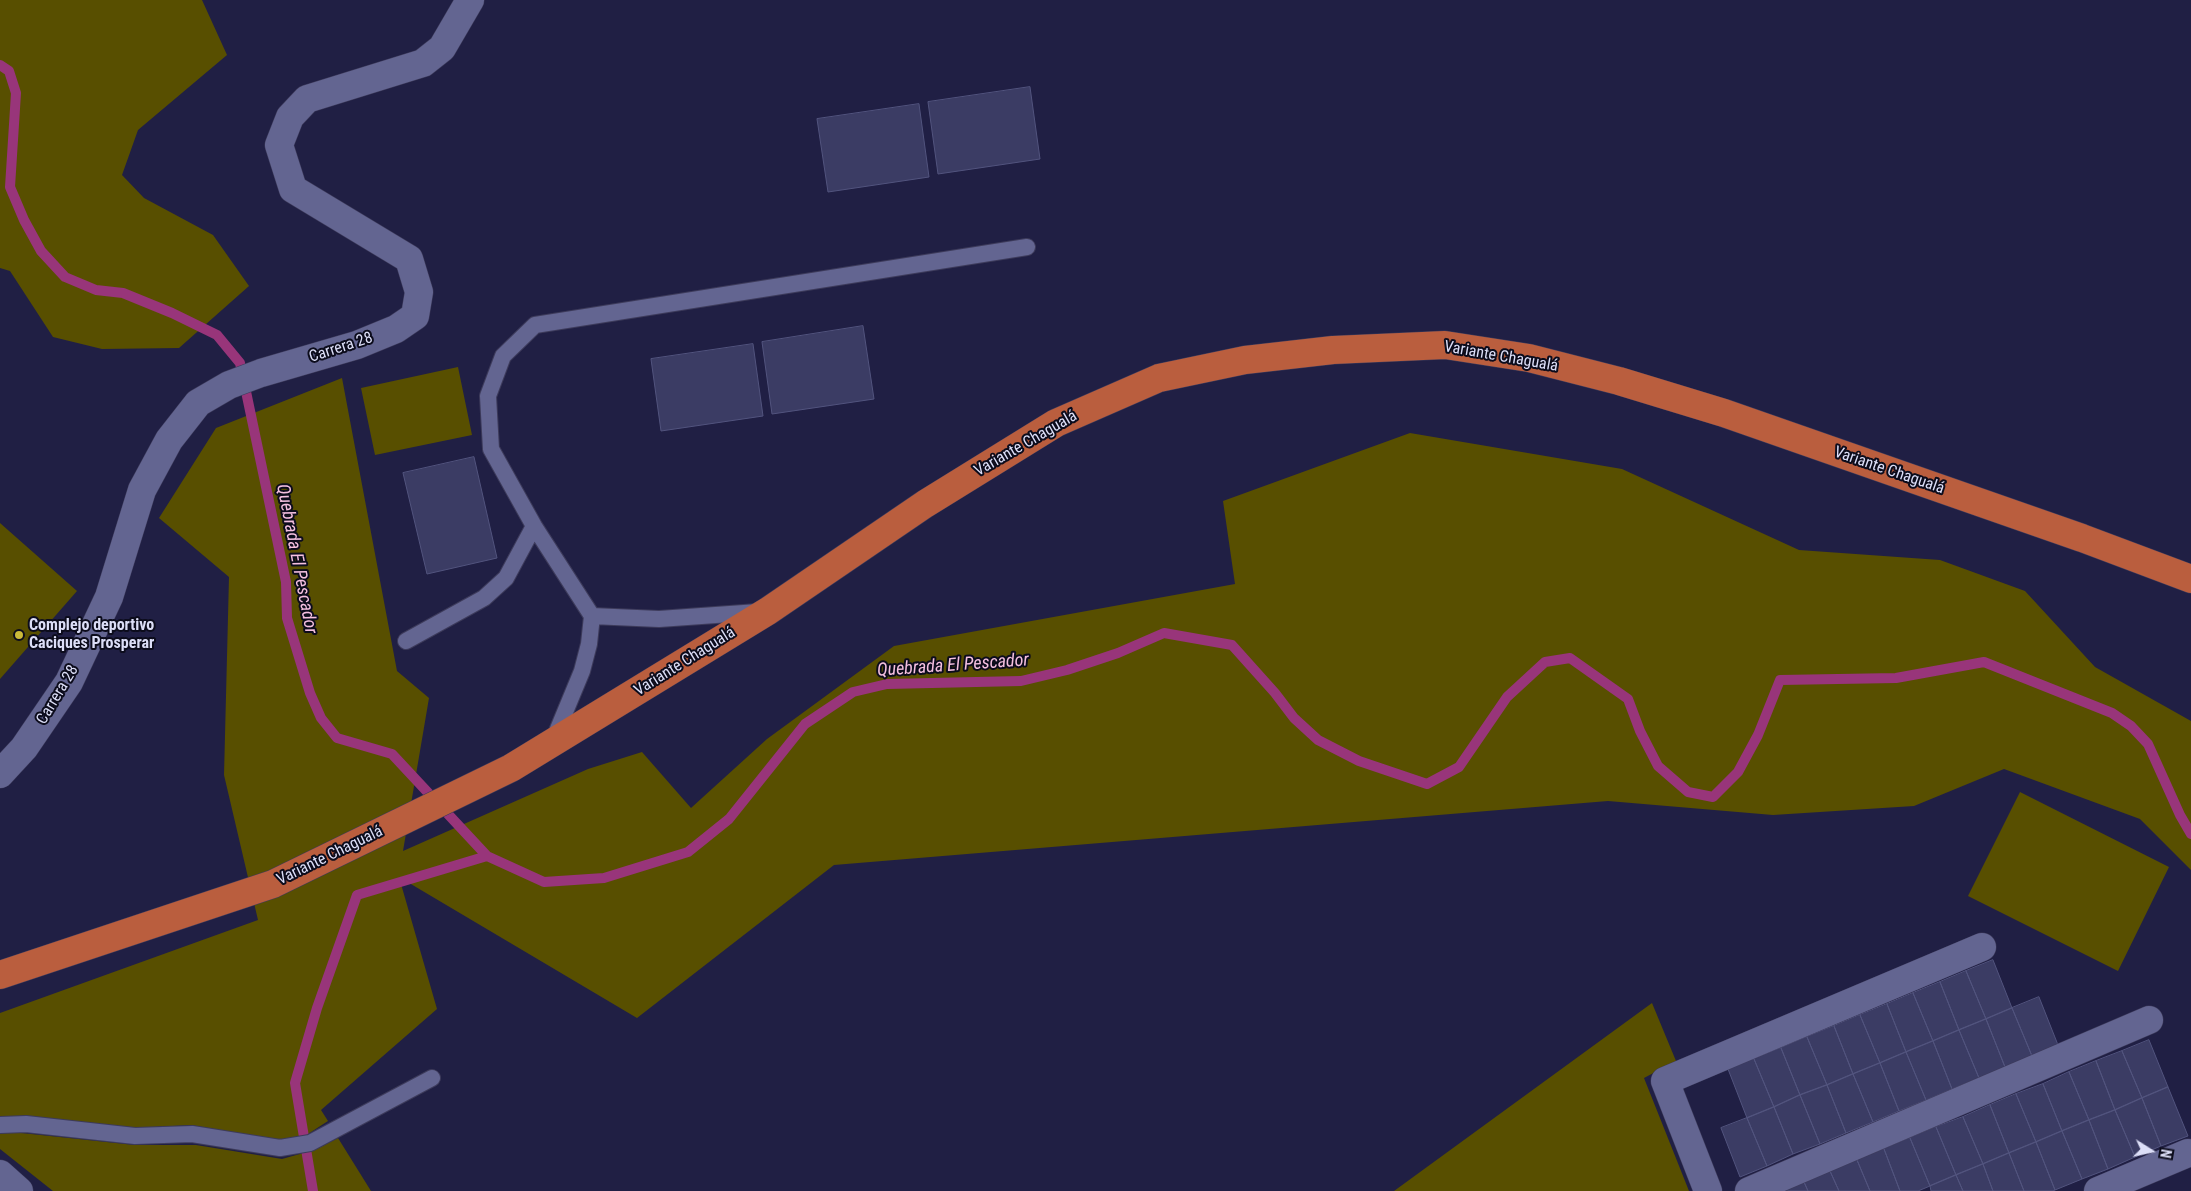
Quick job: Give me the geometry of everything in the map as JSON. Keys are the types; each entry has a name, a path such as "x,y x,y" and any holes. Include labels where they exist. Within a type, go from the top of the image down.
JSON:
{"highway":[{"name":"Variante Chagualá","path":"0,975 273,884 511,768 768,611 925,504 1056,423 1159,378 1245,360 1333,350 1445,345 1529,358 1619,381 1714,410 2082,538 2191,579"}],"street":[{"name":"Carrera 28","path":"0,774 24,748 69,682 109,597 142,490 169,440 198,403 229,385 262,373 357,345 396,329 415,316 419,292 409,260 293,189 279,145 290,117 307,99 423,64 442,48 470,0"},
{"path":"1708,1191 1665,1081 1982,947"},
{"path":"1749,1191 2148,1020"},
{"path":"2098,1191 2188,1154"},
{"path":"0,1174 20,1191"}],"lane":[{"path":"551,745 582,671 589,644 592,616 534,526 491,450 488,396 503,356 534,325 1027,247"},
{"path":"406,641 484,598 506,578 534,526"},
{"path":"592,616 659,619 768,611"},
{"path":"0,1125 26,1124 135,1136 192,1134 280,1148 310,1143 432,1078"}],"shaded area":[{"path":"0,0 202,0 227,55 138,130 122,175 144,198 213,235 249,286 179,348 102,349 53,337 10,271 0,268"},
{"path":"458,367 472,435 375,455 361,388"},
{"path":"342,378 397,671 429,698 403,851 588,769 642,752 691,808 767,739 894,646 1235,584 1223,501 1410,433 1622,469 1799,550 1940,560 2025,591 2095,667 2191,721 2191,870 2140,819 2004,769 1914,806 1773,815 1608,801 834,865 637,1018 399,877 437,1009 321,1110 328,1121 308,1134 279,1141 191,1125 138,1128 29,1117 0,1118 0,1013 258,920 224,775 229,577 159,518 216,428"},
{"name":"Complejo deportivo Caciques Prosperar","path":"0,523 77,591 0,679"},
{"path":"2020,792 2169,867 2118,971 1968,896"},
{"path":"1652,1003 1676,1061 1644,1078 1689,1191 1394,1191"},
{"path":"12,1132 135,1145 196,1145 282,1159 314,1150 338,1138 371,1191 53,1191 0,1149 0,1133"}],"building":[{"path":"1030,87 1040,159 938,174 928,102"},
{"path":"919,104 929,177 828,192 817,119"},
{"path":"863,326 874,399 772,414 762,342"},
{"path":"753,344 763,416 661,431 651,359"},
{"path":"474,457 497,558 427,574 403,473"},
{"path":"1993,960 2012,1008 1986,1019 1966,971"},
{"path":"1966,971 1986,1019 1959,1030 1940,982"},
{"path":"1940,982 1959,1030 1933,1041 1913,993"},
{"path":"1913,993 1933,1041 1906,1052 1887,1004"},
{"path":"2039,997 2058,1045 2032,1056 2012,1008"},
{"path":"1887,1004 1906,1052 1880,1063 1860,1015"},
{"path":"2012,1008 2032,1056 2005,1067 1986,1019"},
{"path":"1860,1015 1880,1063 1853,1074 1834,1026"},
{"path":"1986,1019 2005,1067 1979,1078 1959,1030"},
{"path":"1834,1026 1853,1074 1827,1085 1807,1037"},
{"path":"1959,1030 1979,1078 1952,1089 1933,1041"},
{"path":"1807,1037 1827,1085 1800,1095 1781,1048"},
{"path":"2149,1040 2168,1087 2142,1098 2122,1051"},
{"path":"1933,1041 1952,1089 1926,1100 1906,1052"},
{"path":"1781,1048 1800,1095 1774,1107 1754,1059"},
{"path":"2122,1051 2142,1098 2115,1110 2096,1061"},
{"path":"1906,1052 1926,1100 1899,1111 1880,1063"},
{"path":"1754,1059 1774,1107 1747,1118 1728,1069"},
{"path":"2096,1061 2115,1110 2089,1120 2069,1072"},
{"path":"1880,1063 1899,1111 1873,1122 1853,1074"},
{"path":"2069,1072 2089,1120 2062,1131 2043,1084"},
{"path":"1853,1074 1873,1122 1846,1133 1827,1085"},
{"path":"2043,1084 2062,1131 2036,1142 2016,1094"},
{"path":"1827,1085 1846,1133 1820,1144 1800,1095"},
{"path":"2168,1087 2188,1136 2161,1146 2142,1098"},
{"path":"2016,1094 2036,1142 2009,1153 1990,1105"},
{"path":"1800,1095 1820,1144 1793,1154 1774,1107"},
{"path":"2142,1098 2161,1146 2135,1157 2115,1110"},
{"path":"1990,1105 2009,1153 1983,1164 1963,1117"},
{"path":"1774,1107 1793,1154 1767,1166 1747,1118"},
{"path":"2115,1110 2135,1157 2108,1169 2089,1120"},
{"path":"1963,1117 1983,1164 1956,1175 1936,1127"},
{"path":"1747,1118 1767,1166 1740,1177 1721,1128"},
{"path":"2089,1120 2108,1169 2082,1179 2062,1131"},
{"path":"1936,1127 1956,1175 1930,1186 1910,1138"},
{"path":"2062,1131 2082,1179 2055,1190 2036,1142"},
{"path":"1910,1138 1930,1186 1918,1191 1900,1191 1884,1149"},
{"path":"2036,1142 2055,1190 2053,1191 2024,1191 2009,1153"},
{"path":"1884,1149 1900,1191 1870,1191 1857,1160"},
{"path":"2009,1153 2024,1191 1993,1191 1983,1164"},
{"path":"1857,1160 1870,1191 1839,1191 1830,1171"},
{"path":"1983,1164 1993,1191 1963,1191 1956,1175"},
{"path":"1830,1171 1839,1191 1808,1191 1804,1182"},
{"path":"1956,1175 1963,1191 1931,1191 1930,1186"},
{"path":"1804,1182 1808,1191 1782,1191"}],"waterway":[{"name":"Quebrada El Pescador","path":"0,65 9,71 16,93 10,187 24,220 41,251 65,277 96,290 123,293 172,313 217,335 240,363 286,582 287,618 310,693 321,718 337,738 392,754 487,856 544,882 604,878 688,852 729,819 805,724 853,692 887,684 1021,681 1067,670 1118,653 1164,633 1232,645 1275,693 1294,718 1318,740 1359,761 1427,784 1459,767 1507,697 1545,662 1570,658 1628,699 1640,731 1658,766 1688,792 1713,797 1738,772 1758,735 1780,680 1896,678 1984,662 2112,713 2131,726 2148,744 2180,815 2191,834"},
{"path":"313,1191 295,1083 317,1008 357,895 487,856"}],"place":[{"name":"Complejo deportivo Caciques Prosperar","path":"19,635"}]}
